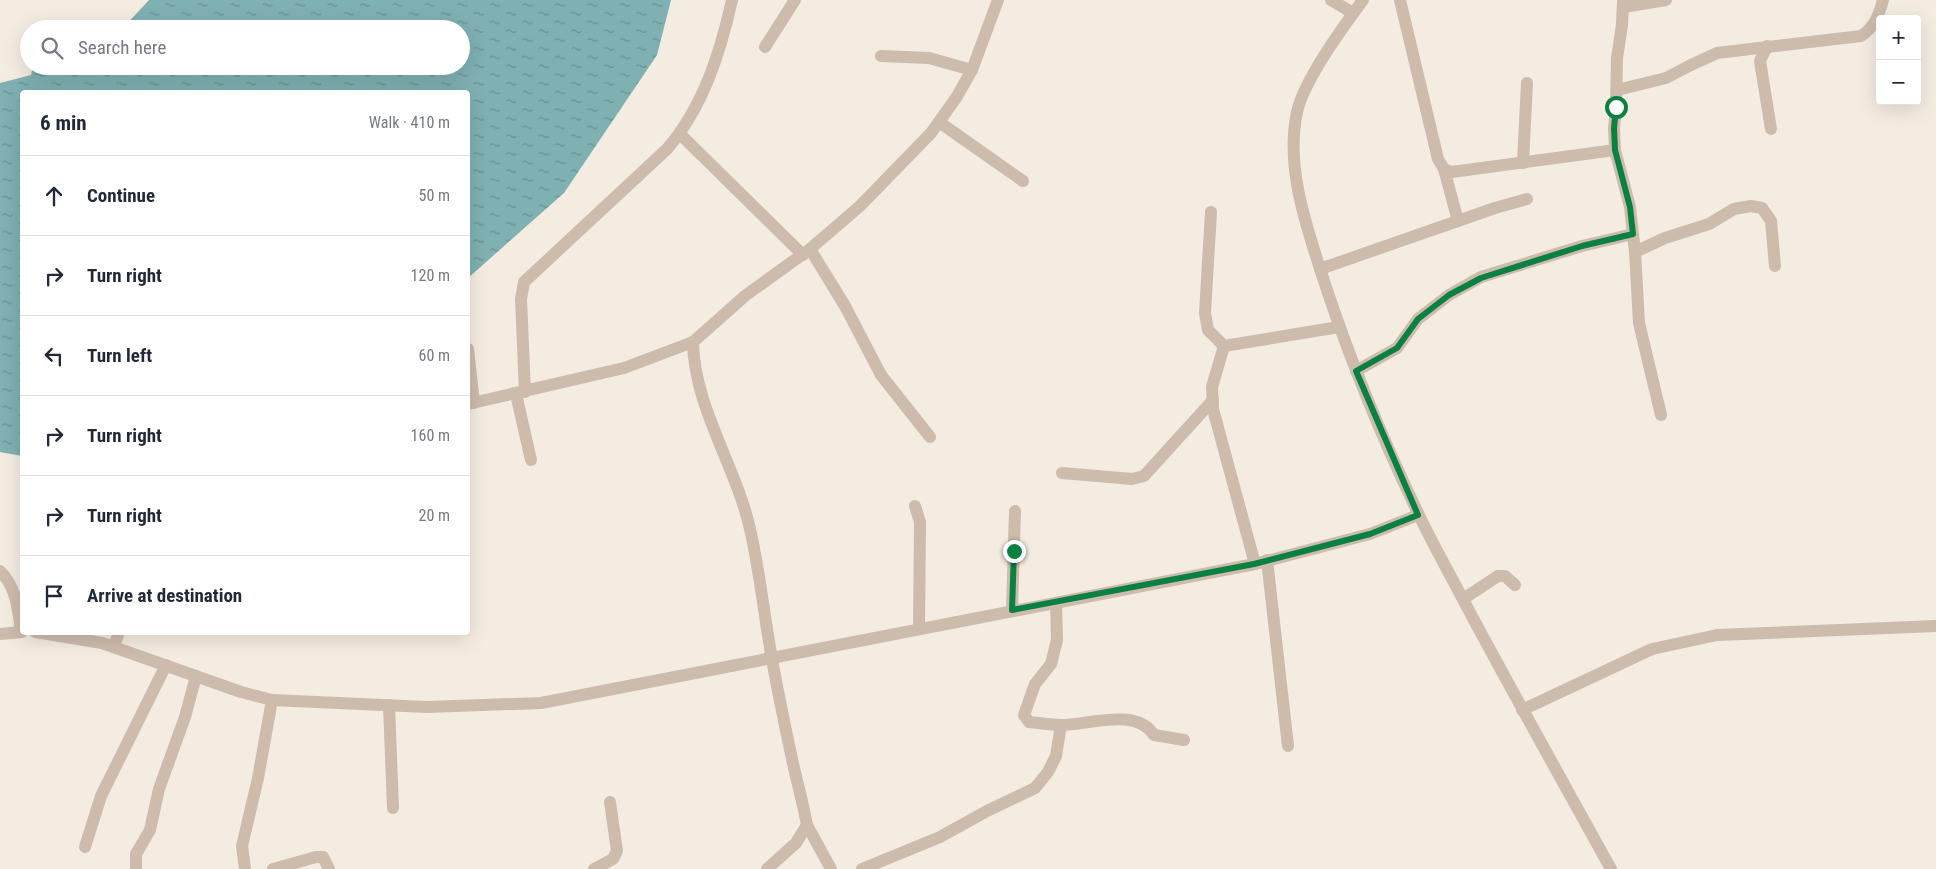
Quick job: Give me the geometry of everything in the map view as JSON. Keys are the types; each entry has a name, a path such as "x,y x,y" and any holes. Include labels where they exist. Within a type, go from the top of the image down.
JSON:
{"street":[{"path":"531,460 521,393 521,299 524,282 667,149 680,134 696,108 710,77 732,0"},
{"path":"765,47 795,0"},
{"path":"470,385 471,403 624,368 693,342 746,295 806,252 860,206 931,133 956,98 972,70 998,0"},
{"path":"1330,0 1353,13"},
{"path":"1363,0 1313,77 1304,93 1297,112 1293,148 1297,184 1307,226 1339,327 1418,515 1522,710 1611,869"},
{"path":"1400,0 1438,160 1444,169 1458,220"},
{"path":"1661,415 1639,323 1635,252 1630,207 1615,150 1614,128 1617,58 1623,4 1666,0"},
{"path":"1617,90 1666,78 1717,54 1767,46 1861,36 1872,27 1883,0"},
{"path":"1767,46 1760,61 1771,129"},
{"path":"881,56 929,58 972,70"},
{"path":"1523,163 1527,83"},
{"path":"939,122 1023,180"},
{"path":"680,134 806,252 845,306 882,375 930,437"},
{"path":"1444,169 1452,172 1615,150"},
{"path":"1320,269 1458,220 1527,199"},
{"path":"1635,252 1665,238 1709,224 1734,209 1751,206 1762,208 1771,221 1775,266"},
{"path":"1211,212 1204,313 1208,330 1224,346"},
{"path":"1356,371 1397,348 1418,319 1449,295 1481,278 1582,246 1633,234"},
{"path":"1224,346 1339,327"},
{"path":"693,342 693,363 706,407 736,484 750,528 772,659 792,762 803,800 807,825 831,869"},
{"path":"1224,346 1212,387 1213,409 1260,562 1288,746"},
{"path":"1062,473 1132,480 1144,476 1212,400"},
{"path":"915,506 920,522 919,630"},
{"path":"1012,610 1015,511"},
{"path":"53,635 102,643 242,692 272,700 427,706 541,703 1260,562 1370,534 1418,515"},
{"path":"0,571 13,589 20,620"},
{"path":"1463,599 1498,576 1504,576 1515,585"},
{"path":"1056,602 1057,640 1051,664 1035,684 1024,715 1029,722 1061,725 1112,720 1139,722 1148,726 1154,735 1184,740"},
{"path":"1522,710 1652,649 1717,635 1936,626"},
{"path":"0,634 20,632"},
{"path":"114,647 117,635"},
{"path":"85,847 101,796 166,666"},
{"path":"136,869 136,854 150,830 159,789 186,717 196,676"},
{"path":"245,869 242,846 258,778 272,700"},
{"path":"389,705 393,808"},
{"path":"862,869 940,837 987,811 1035,788 1048,772 1056,756 1061,725"},
{"path":"594,869 613,859 617,851 610,802"},
{"path":"767,869 796,843 807,825"},
{"path":"274,869 316,857 323,857 330,869"}],"water":[{"path":"149,0 671,0 657,55 564,193 470,276 470,90 20,90 20,456 0,452 0,83 31,75 470,75 470,20 130,20"}],"route":[{"path":"1014,551 1012,610 1254,564 1370,534 1418,515 1356,371 1397,348 1418,319 1449,295 1481,278 1582,246 1633,234 1630,207 1615,150 1614,128 1616,107"}]}
